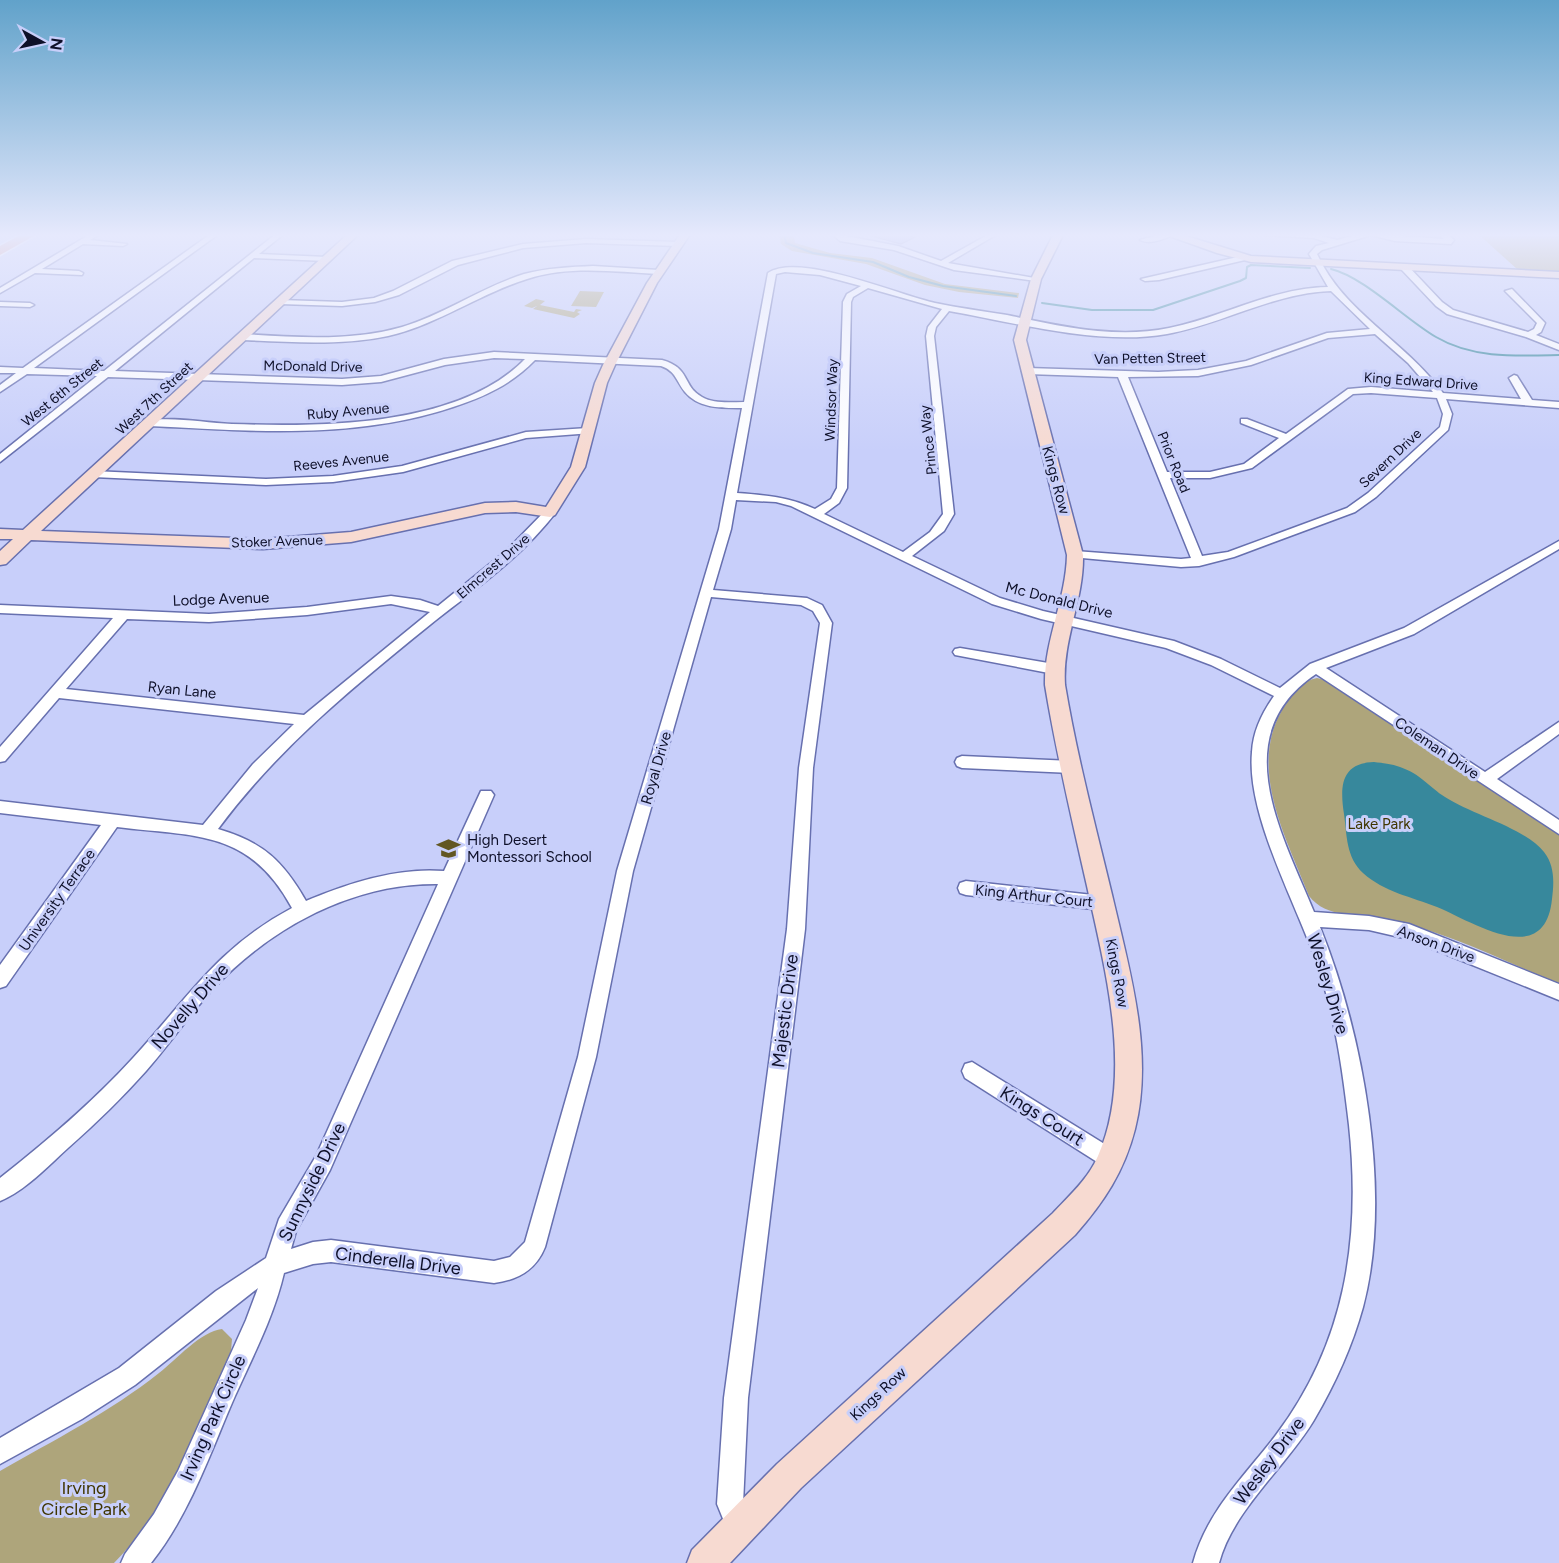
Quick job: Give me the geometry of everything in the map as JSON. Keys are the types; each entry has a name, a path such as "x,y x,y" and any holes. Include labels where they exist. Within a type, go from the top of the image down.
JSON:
{"main road":[{"name":"West 7th Street","path":"0,560 276,306"},
{"name":"Elmcrest Drive","path":"550,512 578,467 601,383 640,306"},
{"name":"Kings Row","path":"705,1563 789,1476 1064,1224 1097,1186 1112,1160 1122,1119 1128,1052 1122,993 1072,767 1054,669 1062,620 1074,572 1075,555 1020,340 1028,306"},
{"name":"Stoker Avenue","path":"0,534 239,544 293,543 378,532 485,508 516,507 550,512"}],"street":[{"path":"0,389 115,306"},
{"name":"West 6th Street","path":"0,459 190,306"},
{"path":"242,337 334,340 366,337 398,331 426,322 460,306"},
{"name":"Royal Drive","path":"522,1264 534,1248 539,1235 587,1057 626,872 725,529 765,306"},
{"name":"Windsor Way","path":"816,514 835,501 842,488 847,306"},
{"path":"943,306 1096,333 1154,333 1180,328 1251,306"},
{"name":"Severn Drive","path":"1075,555 1160,562 1199,562 1230,555 1336,517 1365,501 1445,428 1449,416 1440,396 1425,375 1348,306"},
{"path":"1442,306 1450,312 1478,322 1529,335 1559,347"},
{"path":"1524,306 1541,323 1539,330 1529,335"},
{"name":"Prince Way","path":"904,556 942,528 948,518 949,504 930,336 932,327 948,307"},
{"name":"Van Petten Street","path":"1027,371 1179,374 1216,370 1248,363 1328,336 1376,331"},
{"name":"McDonald Drive","path":"0,370 353,382 381,379 469,357 532,356 667,364 681,372 689,390 697,398 712,403 747,405"},
{"name":"Ruby Avenue","path":"149,423 308,429 346,428 394,421 436,410 480,394 517,372 532,356"},
{"name":"Prior Road","path":"1122,374 1199,562"},
{"path":"1514,378 1516,385 1529,403"},
{"name":"King Edward Drive","path":"1163,475 1210,475 1237,470 1257,461 1345,393 1351,391 1371,390 1559,405"},
{"path":"1244,421 1287,438"},
{"name":"Reeves Avenue","path":"93,474 266,482 333,479 403,469 526,435 588,431"},
{"name":"Mc Donald Drive","path":"732,496 777,499 816,514 996,601 1062,620 1140,636 1186,650 1281,694"},
{"name":"Elmcrest Drive","path":"207,832 250,776 305,720 512,553 550,512"},
{"name":"Wesley Drive","path":"1206,1563 1207,1554 1221,1525 1286,1442 1311,1404 1346,1324 1356,1285 1363,1241 1364,1166 1349,1060 1335,995 1269,821 1258,780 1257,758 1266,719 1281,694 1315,667 1408,632 1559,544"},
{"name":"Majestic Drive","path":"706,593 803,601 818,608 826,622 806,768 794,940 736,1398 729,1486 730,1504 739,1527"},
{"name":"Lodge Avenue","path":"0,609 123,615 235,617 392,600 420,604 440,611"},
{"path":"0,757 123,615"},
{"path":"960,652 1054,669"},
{"name":"Coleman Drive","path":"1315,667 1559,828"},
{"name":"Ryan Lane","path":"55,693 305,720"},
{"path":"1485,780 1559,727"},
{"path":"962,762 1072,767"},
{"name":"Sunnyside Drive","path":"275,1265 287,1227 328,1152 486,795"},
{"path":"0,807 207,832 240,842 258,851 278,871 303,910"},
{"name":"University Terrace","path":"0,980 113,821"},
{"name":"Novelly Drive","path":"0,1191 90,1115 140,1064 205,985 226,964 261,936 303,910 362,888 417,877 449,878"},
{"name":"King Arthur Court","path":"966,888 1102,903"},
{"name":"Anson Drive","path":"1308,919 1369,923 1409,932 1559,992"},
{"name":"Kings Court","path":"972,1071 1112,1160"},
{"name":"Cinderella Drive","path":"275,1265 313,1253 331,1251 478,1272 507,1271 522,1264"},
{"path":"0,1452 99,1395 146,1363 244,1284 275,1265"},
{"name":"Irving Park Circle","path":"134,1563 171,1510 187,1478 264,1303 275,1265"}],"green space":[{"path":"524,306 545,306 574,312 576,309 582,310 577,312 580,314 574,318 533,309 537,306 532,308"},
{"name":"Lake Park","path":"1317,678 1329,681 1559,835 1559,984 1450,938 1405,923 1333,912 1316,903 1309,896 1273,800 1269,776 1269,751 1274,727 1286,704 1303,684"},
{"name":"Irving Circle Park","path":"222,1329 232,1339 231,1351 195,1435 152,1516 114,1563 0,1563 0,1471 121,1400 159,1373 197,1340"}],"shaded area":[{"path":"1374,762 1397,766 1414,773 1445,797 1512,829 1535,843 1544,852 1552,869 1553,893 1547,920 1536,932 1522,937 1487,930 1437,907 1380,885 1357,867 1348,846 1343,786 1349,772 1354,767"}],"waterway":[{"path":"1063,306 1092,310 1153,310 1165,306"},
{"path":"1393,306 1436,337 1465,349 1496,355 1559,355"}],"place":[{"name":"High Desert Montessori School","path":"449,849"}]}
